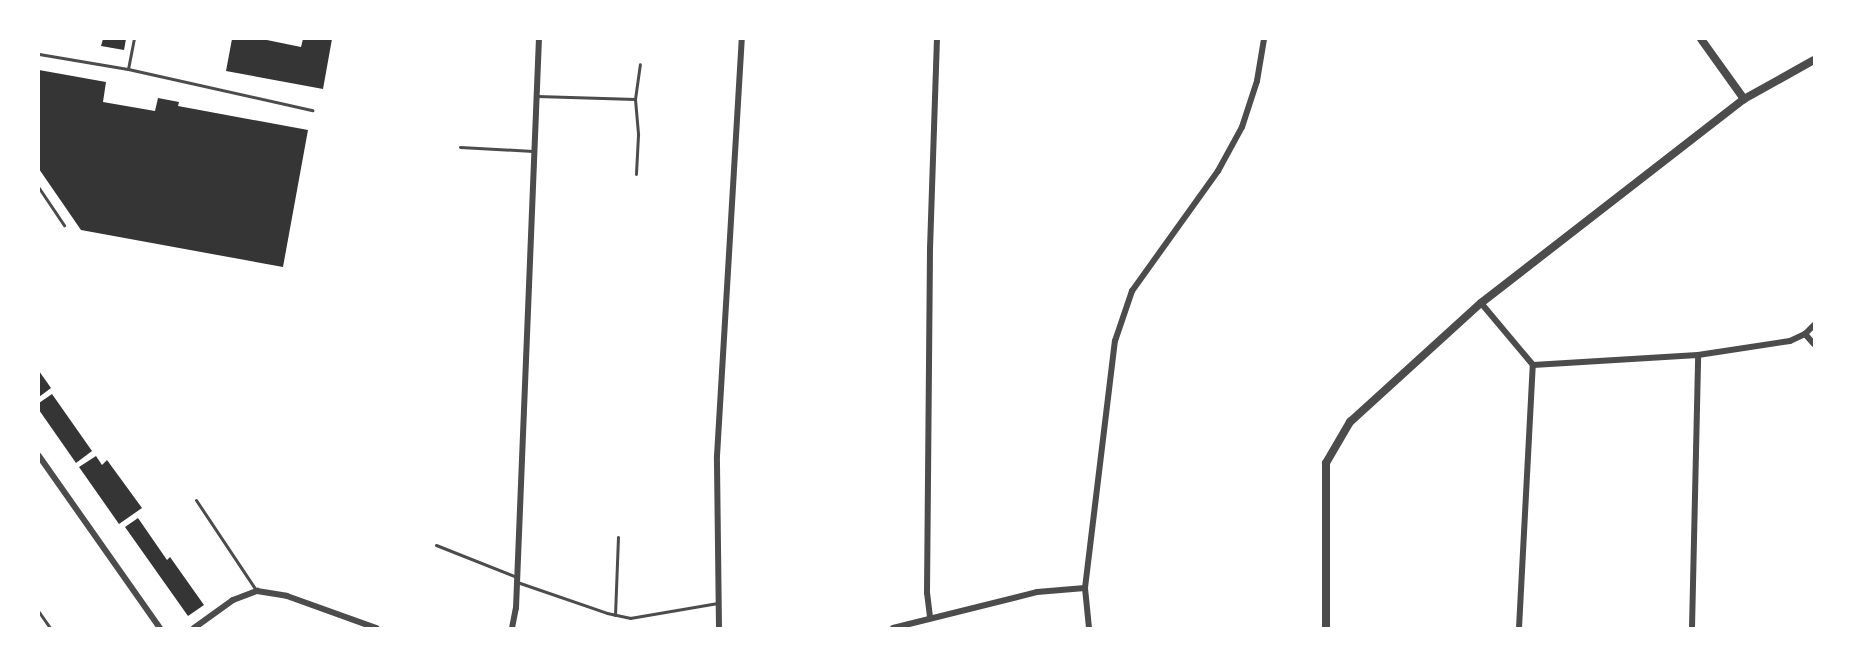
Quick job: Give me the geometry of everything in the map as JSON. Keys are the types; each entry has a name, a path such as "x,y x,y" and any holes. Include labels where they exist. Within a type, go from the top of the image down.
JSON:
{"street":[{"path":"512,628 516,609 539,39"},
{"path":"719,628 717,456 742,39"},
{"path":"930,617 927,593 930,261 937,39"},
{"path":"1089,628 1085,588 1115,341 1132,291 1218,171 1235,142 1257,81 1264,39"},
{"path":"1701,39 1744,99"},
{"path":"1326,628 1326,463 1350,422 1481,303 1744,99 1814,60"},
{"path":"1481,303 1533,365 1519,628"},
{"path":"1533,365 1698,355 1790,341 1805,334 1814,325"},
{"path":"1805,334 1814,344"},
{"path":"1692,628 1698,355"},
{"path":"39,456 160,628"},
{"path":"893,628 1037,592 1085,588"},
{"path":"194,628 233,600 256,591 287,596 376,628"}],"lane":[{"path":"128,69 134,39"},
{"path":"39,54 128,69 312,110"},
{"path":"636,174 638,135 635,99 640,64"},
{"path":"537,96 635,99"},
{"path":"460,147 536,151"},
{"path":"39,188 64,225"},
{"path":"195,501 256,591"},
{"path":"615,615 618,537"},
{"path":"436,544 517,580 615,615 630,618 718,603"},
{"path":"39,612 50,628"}],"building":[{"path":"103,39 126,39 124,50 101,46"},
{"path":"232,39 262,39 301,47 303,39 332,39 323,89 226,71"},
{"path":"39,70 106,82 103,102 155,111 158,98 179,102 178,106 308,130 283,267 81,230 39,169"},
{"path":"39,371 51,388 39,397"},
{"path":"52,394 92,451 76,463 39,410 39,403"},
{"path":"96,456 102,465 107,460 142,508 119,524 79,467"},
{"path":"138,518 167,560 170,557 204,605 188,616 125,527"}]}
